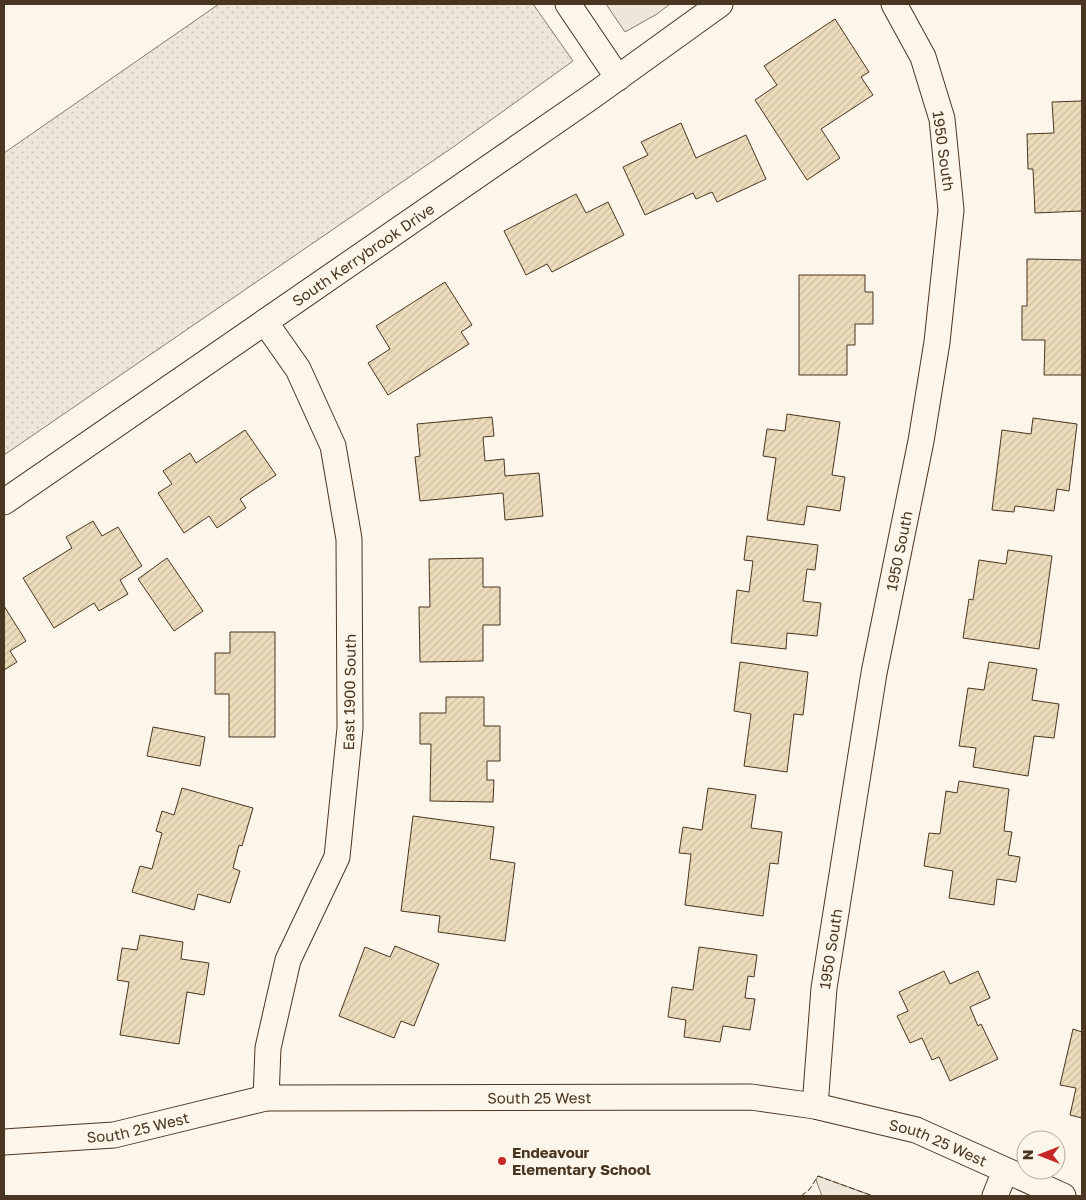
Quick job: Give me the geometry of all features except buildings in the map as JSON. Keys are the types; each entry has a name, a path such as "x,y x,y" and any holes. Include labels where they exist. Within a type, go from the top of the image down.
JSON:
{"street":[{"path":"568,4 618,78"},
{"name":"South Kerrybrook Drive","path":"4,502 618,78 720,4"},
{"name":"1950 South","path":"815,1106 824,988 874,673 921,441 937,342 951,210 942,120 923,57 894,4"},
{"name":"East 1900 South","path":"265,322 298,369 333,446 349,539 350,728 337,858 288,960 268,1048 266,1098"},
{"name":"South 25 West","path":"4,1142 114,1135 266,1098 751,1097 815,1106 916,1130 1063,1196"},
{"path":"995,1196 1005,1171"}],"shaded area":[{"path":"219,4 533,4 573,61 456,145 4,455 4,153"},
{"path":"606,4 670,4 657,14 625,32"},
{"path":"818,1176 873,1196 822,1196 816,1180"}],"fence":[{"path":"801,1196 809,1190 818,1176 873,1196"}],"place":[{"name":"Endeavour Elementary School","path":"502,1161"}]}
